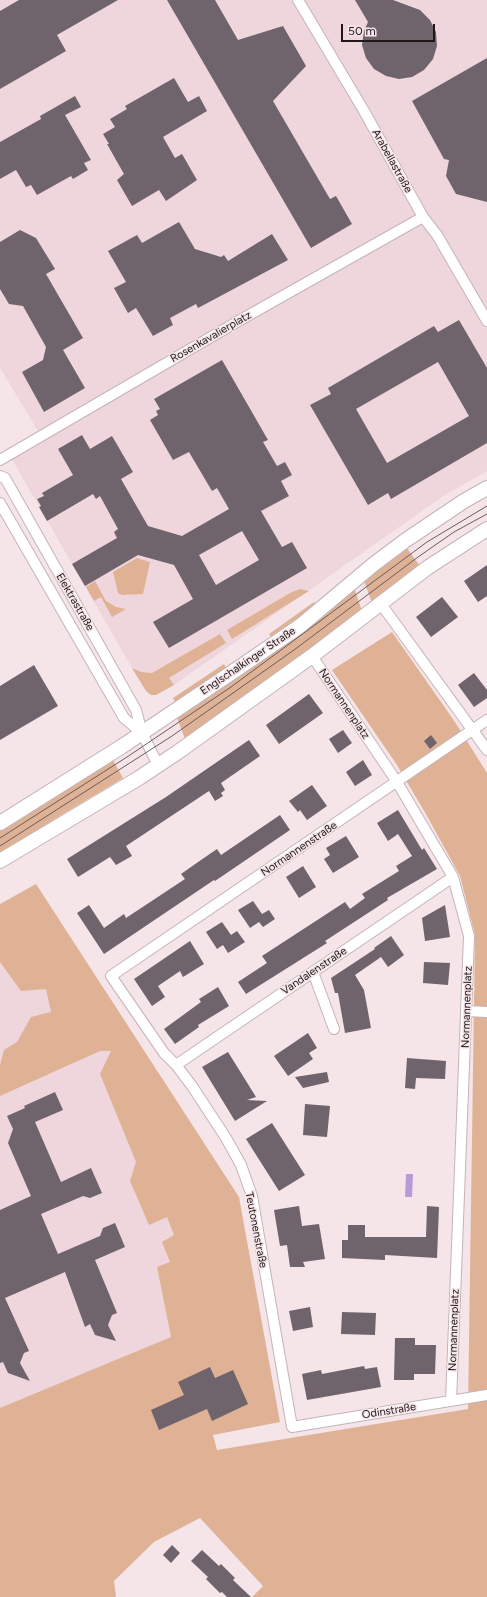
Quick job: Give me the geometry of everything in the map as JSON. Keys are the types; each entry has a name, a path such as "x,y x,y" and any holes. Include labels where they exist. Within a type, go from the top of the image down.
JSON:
{"main road":[{"name":"Englschalkinger Straße","path":"0,823 142,733 300,626 374,564 406,540 464,501 487,488"},
{"path":"0,861 139,778 224,720 312,656 427,568 487,529"}],"street":[{"name":"Arabellastraße","path":"298,0 364,111 423,217 437,235 487,321"},
{"name":"Rosenkavalierplatz","path":"0,460 242,319 423,217"},
{"name":"Elektrastraße","path":"0,476 4,478 136,710 142,733 158,765"},
{"name":"Elektrastraße","path":"0,503 124,718 142,733"},
{"path":"381,604 487,750"},
{"name":"Normannenplatz","path":"312,656 397,782 453,877 469,936 451,1400"},
{"name":"Normannenstraße","path":"111,976 487,720"},
{"name":"Vandalenstraße","path":"176,1065 453,877"},
{"path":"313,972 334,1029"},
{"name":"Teutonenstraße","path":"111,976 164,1053 176,1065 192,1086 226,1138 241,1165 252,1196 292,1427"},
{"path":"467,1011 487,1012"},
{"name":"Odinstraße","path":"292,1427 487,1395"}],"shaded area":[{"path":"0,0 487,0 487,471 442,497 174,685 156,695 151,695 146,691 6,449 38,431 0,368"},
{"path":"406,547 420,566 372,603 364,581"},
{"path":"137,558 150,562 143,594 122,595 118,593 113,572"},
{"path":"95,581 106,601 116,607 126,609 112,617 101,597 94,601 86,587"},
{"path":"354,588 362,611 185,739 177,718 290,641"},
{"path":"300,589 309,591 232,639 227,630 290,593"},
{"path":"314,602 316,605 271,637 269,634"},
{"path":"392,632 455,722 487,773 487,1597 252,1597 263,1586 200,1518 154,1542 114,1581 116,1597 0,1597 0,1408 171,1337 157,1267 170,1262 162,1242 174,1235 167,1217 149,1225 130,1181 136,1162 100,1074 111,1051 100,1051 0,1096 0,1065 4,1050 17,1042 31,1017 51,1012 46,989 21,991 0,962 0,904 36,884 239,1197 280,1422 213,1435 217,1450 468,1409 475,935 460,876 397,765 332,670"},
{"path":"220,634 226,643 169,678 174,685 156,695 151,695 146,691 132,668 141,672 152,673"},
{"path":"224,664 226,668 175,702 173,698"},
{"path":"113,760 123,778 53,820 43,830 0,854 0,830"},
{"path":"0,907 232,1199 202,1344 0,1475"},
{"path":"406,1174 413,1174 412,1197 405,1197"}],"building":[{"path":"19,0 118,0 57,35 66,51 0,89 0,11"},
{"path":"167,0 215,0 238,40 283,26 306,66 273,101 330,199 336,196 352,224 311,248"},
{"path":"355,0 393,0 420,10 430,20 436,32 437,46 433,59 424,70 412,77 399,79 386,76 374,69 366,58 362,45 364,31 368,22"},
{"path":"487,58 487,202 456,194 446,176 449,160 444,159 412,101"},
{"path":"174,78 188,102 199,96 207,111 163,137 175,158 182,154 197,180 166,201 159,190 132,206 117,180 124,174 103,134 115,127 110,119 127,109 125,106"},
{"path":"75,96 81,107 65,115 91,160 84,163 88,170 73,179 71,176 37,195 31,185 26,187 16,170 0,179 0,142 41,119 40,116"},
{"path":"179,222 195,249 221,257 224,255 228,261 272,234 288,260 198,308 196,304 170,318 173,325 153,336 136,308 128,313 114,288 126,282 108,251 137,235 142,243"},
{"path":"20,230 36,238 55,269 46,274 83,338 63,350 85,388 44,412 22,372 43,360 46,347 23,306 9,304 0,289 0,242"},
{"path":"459,320 487,368 487,443 391,499 388,493 368,505 310,405 331,394 328,388 434,326 438,332","holes":["438,362 469,416 387,463 356,409"]},
{"path":"222,360 268,440 263,442 277,466 285,462 292,475 281,481 289,496 261,511 282,547 292,542 307,568 169,648 153,622 193,599 174,565 138,555 85,586 72,564 117,538 114,532 118,529 100,496 96,499 93,494 47,521 39,507 41,506 37,499 44,496 42,493 73,475 58,449 82,435 90,449 112,436 133,472 121,479 148,526 182,536 229,509 217,488 212,491 189,452 173,460 150,420 158,415 156,411 160,409 154,399","holes":["242,531 259,560 216,585 199,555"]},
{"path":"487,565 487,596 478,602 464,581"},
{"path":"442,597 458,617 431,637 416,617"},
{"path":"34,665 58,706 0,740 0,686"},
{"path":"474,673 487,690 487,698 474,707 458,685"},
{"path":"309,694 323,713 279,744 266,725"},
{"path":"343,730 352,743 338,753 329,739"},
{"path":"431,735 437,743 430,749 424,741"},
{"path":"249,740 260,756 221,783 225,790 221,793 223,796 215,801 209,791 126,846 132,856 116,865 110,857 78,877 67,859 166,797"},
{"path":"363,760 372,775 355,786 346,772"},
{"path":"312,785 327,806 307,820 300,810 298,812 289,801"},
{"path":"398,810 422,850 424,848 437,869 387,898 388,900 325,941 327,943 246,994 238,982 267,963 262,956 345,902 350,909 365,898 362,894 399,871 396,866 412,856 398,834 388,841 377,823"},
{"path":"280,815 290,830 104,954 77,913 89,905 104,928 124,914 126,918 185,879 181,874 217,849 221,855"},
{"path":"346,836 359,857 333,873 324,859 330,855 326,848"},
{"path":"303,866 316,887 299,898 286,877"},
{"path":"253,901 262,914 269,910 275,919 263,927 259,922 250,928 238,910"},
{"path":"445,905 450,937 425,941 422,918"},
{"path":"222,922 231,935 237,931 245,942 228,953 223,945 217,949 206,932"},
{"path":"391,936 404,955 388,967 381,957 355,975 364,990 371,1028 345,1033 338,993 335,993 331,978 375,949 374,948"},
{"path":"190,941 204,964 183,977 180,971 158,986 165,997 152,1006 134,979"},
{"path":"424,962 450,963 448,985 423,983"},
{"path":"218,987 229,1006 198,1025 199,1027 175,1044 164,1029 201,1002 199,999"},
{"path":"308,1033 317,1048 309,1053 313,1059 288,1076 274,1056"},
{"path":"228,1052 256,1097 247,1100 267,1101 235,1121 202,1067"},
{"path":"407,1058 446,1061 445,1079 416,1078 415,1089 405,1088"},
{"path":"327,1072 329,1082 303,1088 295,1077"},
{"path":"55,1092 63,1110 35,1122 61,1182 91,1168 102,1193 90,1198 83,1196 41,1214 58,1254 100,1236 103,1228 115,1223 125,1247 95,1260 117,1313 112,1315 108,1325 116,1341 95,1335 90,1324 85,1327 65,1272 5,1298 29,1351 24,1353 20,1363 30,1381 8,1373 3,1362 0,1363 0,1210 31,1196 8,1143 13,1129 7,1116 25,1108 24,1106"},
{"path":"305,1104 330,1106 327,1137 303,1135"},
{"path":"272,1123 305,1175 279,1191 246,1139"},
{"path":"299,1206 302,1226 319,1224 325,1259 303,1262 305,1267 290,1267 287,1245 280,1246 274,1210"},
{"path":"427,1206 439,1207 437,1258 385,1255 385,1260 342,1258 342,1240 348,1240 348,1225 365,1225 365,1237 426,1237"},
{"path":"310,1307 313,1327 293,1331 289,1311"},
{"path":"342,1312 376,1313 375,1335 341,1334"},
{"path":"395,1338 415,1338 415,1345 436,1345 435,1374 414,1374 414,1380 394,1380"},
{"path":"364,1366 365,1369 377,1367 381,1387 307,1400 302,1374 321,1370 322,1374"},
{"path":"210,1367 215,1378 233,1370 248,1404 212,1421 207,1409 159,1430 151,1410 184,1395 178,1382"},
{"path":"172,1545 180,1553 171,1563 163,1555"},
{"path":"202,1550 219,1566 221,1564 235,1578 233,1580 251,1597 227,1597 222,1592 220,1593 206,1579 208,1577 191,1561"}],"tram line":[{"path":"0,838 127,757 231,687 427,542 487,506"},
{"path":"0,846 172,736 294,650 418,557 454,532 487,514"}]}
